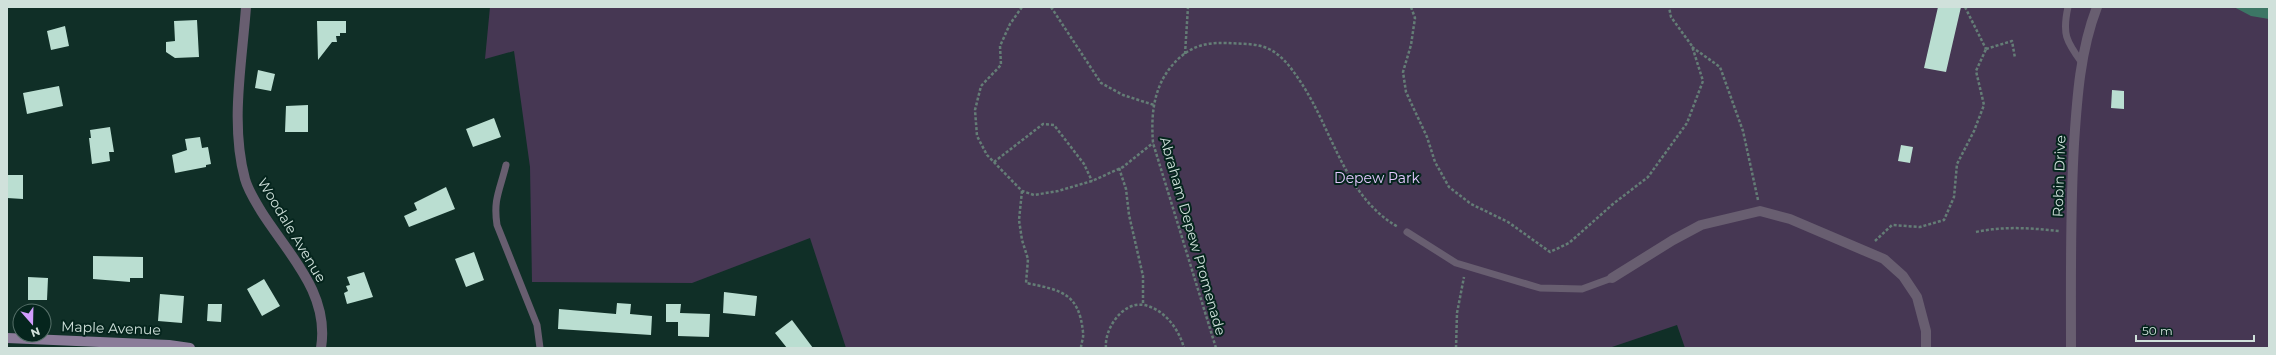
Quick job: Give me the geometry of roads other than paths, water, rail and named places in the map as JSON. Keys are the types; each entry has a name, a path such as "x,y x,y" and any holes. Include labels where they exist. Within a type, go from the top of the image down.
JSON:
{"street":[{"name":"Woodale Avenue","path":"246,7 239,93 238,144 245,180 251,194 276,234 299,264 310,283 323,322 321,348"},
{"name":"Robin Drive","path":"2071,348 2072,232 2077,97 2082,63 2097,7"},
{"path":"1612,278 1701,226 1760,211 1790,219 1884,259 1903,276 1918,297 1926,331 1926,348"},
{"name":"Maple Avenue","path":"7,338 169,345 190,348"}],"lane":[{"path":"2068,7 2064,27 2068,44 2082,63"},
{"path":"506,165 495,203 500,232 537,325 540,348"},
{"path":"1407,232 1456,263 1540,288 1582,289 1612,278"}],"park label":[{"name":"Depew Park","path":"1377,178"}]}
